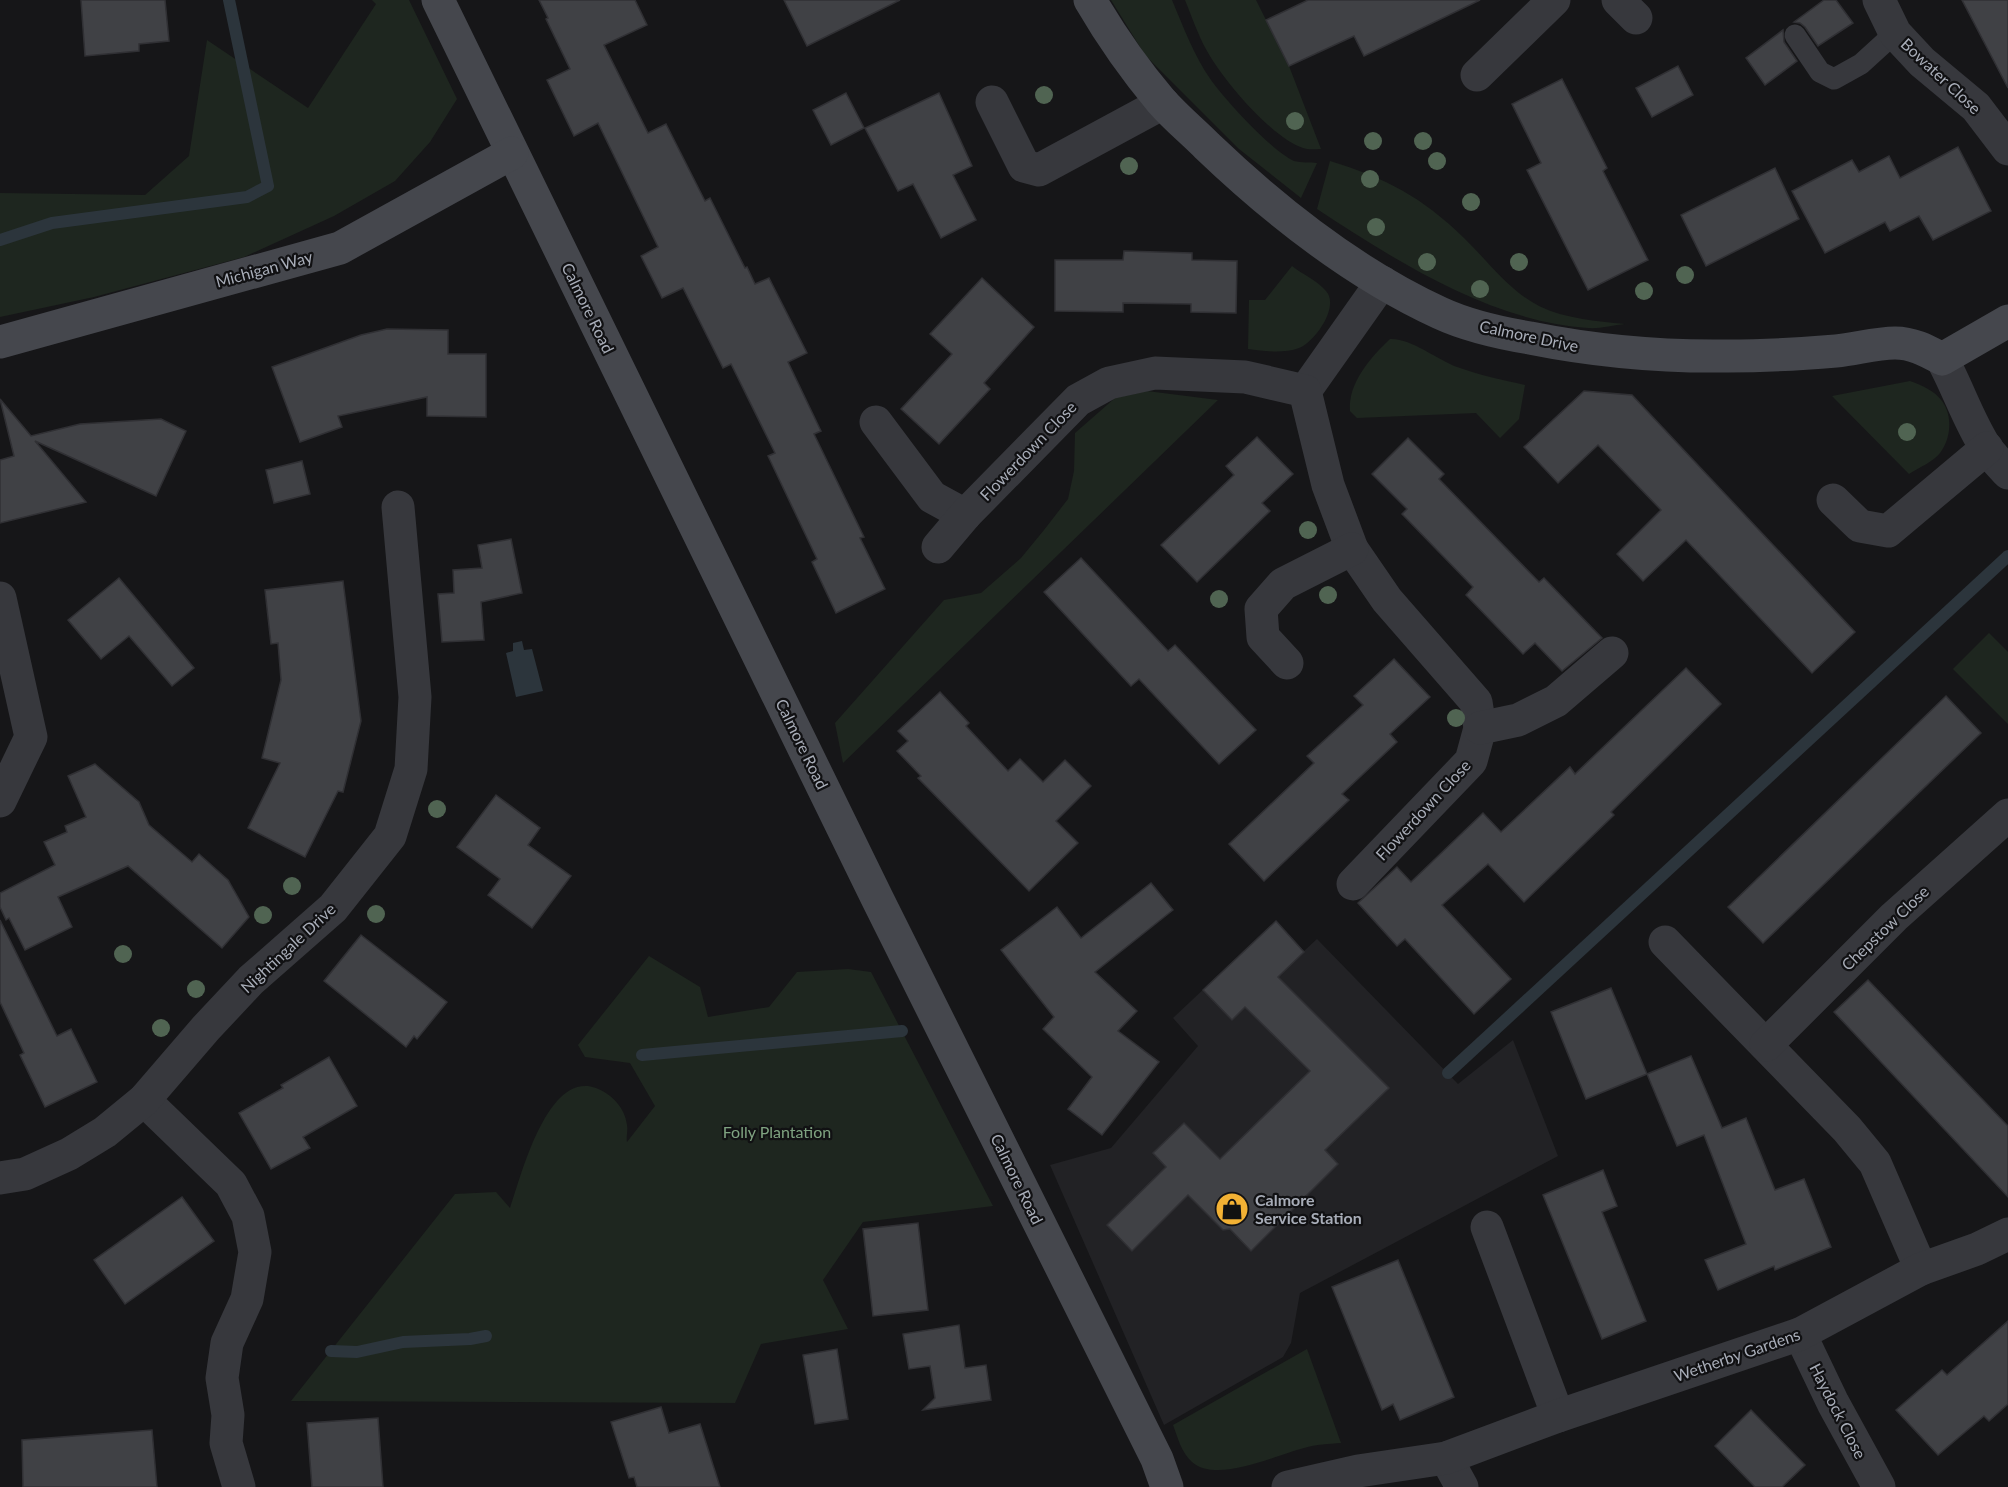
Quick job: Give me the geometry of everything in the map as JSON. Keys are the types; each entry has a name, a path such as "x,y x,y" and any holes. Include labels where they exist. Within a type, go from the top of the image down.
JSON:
{"street":[{"name":"Calmore Road","path":"438,0 882,908 1156,1459 1167,1487"},
{"name":"Calmore Drive","path":"1090,0 1118,46 1163,103 1241,178 1334,251 1382,282 1441,314 1499,332 1569,346 1638,353 1730,356 1817,352 1896,343 1920,347 1942,359"},
{"path":"1478,75 1554,0"},
{"name":"Bowater Close","path":"1879,0 1895,33 1922,62 1976,107 2008,149"},
{"path":"992,102 1024,166 1039,170 1163,103"},
{"name":"Michigan Way","path":"0,342 340,248 512,153"},
{"path":"1305,391 1382,282"},
{"path":"2008,321 1942,359 1954,381 1966,412 1987,448 2008,473"},
{"name":"Flowerdown Close","path":"938,547 965,515 1078,400 1109,383 1155,373 1245,377 1305,391 1328,485 1352,549 1387,600 1476,702 1480,728 1471,761 1353,884"},
{"path":"876,422 932,497 965,515"},
{"path":"1833,500 1860,526 1888,531 1987,448"},
{"name":"Nightingale Drive","path":"0,1178 25,1174 69,1154 105,1132 144,1100 251,980 333,908 390,836 411,769 415,697 398,507"},
{"path":"1287,663 1263,637 1261,609 1283,584 1352,549"},
{"path":"0,598 31,737 0,801"},
{"path":"1480,728 1518,720 1556,702 1612,652"},
{"name":"Chepstow Close","path":"1766,1045 1894,917 2008,815"},
{"path":"1665,942 1847,1128 1875,1163 1921,1269"},
{"path":"144,1100 231,1184 248,1216 255,1252 248,1299 227,1343 222,1378 228,1415 226,1443 239,1487"},
{"path":"1487,1227 1558,1416"},
{"name":"Wetherby Gardens","path":"1288,1487 1358,1471 1446,1458 1558,1416 1800,1334 1921,1269 1977,1249 2008,1234"},
{"name":"Haydock Close","path":"1800,1334 1833,1403 1879,1487"},
{"path":"1446,1458 1461,1487"}],"lane":[{"path":"1795,35 1820,72 1834,79 1861,64 1895,33"}],"shaded area":[{"path":"522,641 524,650 532,649 543,691 516,697 506,653 513,651 513,643"},
{"path":"1276,921 1304,951 1317,939 1458,1084 1513,1040 1558,1156 1300,1293 1291,1343 1283,1357 1164,1425 1050,1165 1111,1148 1198,1046 1173,1018"}],"green space":[{"path":"372,0 409,0 457,99 430,142 395,181 334,216 244,257 94,297 0,317 0,193 145,195 189,156 207,40 308,108 376,4"},
{"path":"1111,0 1172,0 1199,61 1227,100 1262,137 1285,156 1294,161 1317,163 1301,198 1239,149 1145,55"},
{"path":"1185,0 1256,0 1289,66 1321,149 1305,149 1290,142 1263,120 1236,92 1207,51"},
{"path":"1330,161 1369,174 1418,200 1473,247 1508,284 1539,306 1570,317 1625,324 1588,328 1552,323 1516,314 1446,286 1412,268 1317,209"},
{"path":"1292,266 1319,284 1330,298 1324,323 1312,339 1299,348 1280,351 1248,349 1249,300 1265,300"},
{"path":"1390,339 1415,345 1465,370 1525,385 1519,419 1500,438 1476,413 1357,418 1350,411 1350,401 1357,381 1375,354"},
{"path":"1910,381 1927,388 1939,397 1948,413 1949,427 1944,447 1940,453 1909,474 1832,396"},
{"path":"1147,391 1218,400 843,763 835,723 944,600 981,593 1021,558 1068,499 1074,471 1075,433 1115,398"},
{"path":"1989,633 2008,652 2008,724 1953,669"},
{"name":"Folly Plantation","path":"649,956 700,987 708,1017 769,1007 797,972 848,969 871,972 993,1206 863,1222 823,1280 848,1329 761,1344 735,1403 291,1401 455,1194 496,1192 510,1208 539,1130 550,1110 563,1095 579,1087 596,1088 607,1094 620,1107 626,1118 627,1142 655,1106 630,1063 585,1057 578,1045"},
{"path":"1307,1349 1341,1443 1309,1447 1231,1469 1203,1468 1188,1458 1180,1445 1173,1425"}],"building":[{"path":"81,0 165,0 169,41 139,44 139,51 85,56"},
{"path":"539,0 635,0 647,25 604,45 648,133 666,124 705,201 710,198 755,284 769,278 807,353 788,362 821,431 814,434 864,537 860,538 885,589 836,613 812,562 817,559 768,456 775,453 731,364 723,368 683,288 662,298 641,256 658,247 598,123 574,136 547,80 570,69"},
{"path":"784,0 900,0 807,46"},
{"path":"1308,0 1480,0 1364,56 1354,36 1289,66 1266,20"},
{"path":"1824,0 1836,0 1853,23 1818,46 1805,27 1794,22"},
{"path":"1962,0 2008,0 2008,88"},
{"path":"1783,30 1784,42 1797,61 1765,85 1746,58"},
{"path":"1678,66 1693,95 1652,117 1636,88"},
{"path":"1562,79 1607,168 1603,171 1648,260 1588,290 1527,170 1541,163 1512,104"},
{"path":"846,93 864,128 831,145 813,110"},
{"path":"939,93 972,166 953,175 976,220 941,238 913,184 898,191 865,128"},
{"path":"1958,147 1991,211 1933,240 1919,216 1890,231 1885,222 1825,253 1792,191 1852,160 1859,172 1889,156 1900,178"},
{"path":"1775,168 1799,219 1706,266 1681,215"},
{"path":"1124,251 1192,253 1192,260 1237,261 1236,313 1191,312 1191,304 1123,303 1123,312 1055,311 1055,260 1123,260"},
{"path":"982,278 1034,327 984,383 990,389 939,444 901,409 952,354 930,334"},
{"path":"387,329 448,330 448,354 486,354 486,417 427,416 427,397 338,416 342,427 300,442 272,367 361,335"},
{"path":"1584,391 1632,395 1855,632 1812,673 1686,540 1643,581 1617,554 1661,510 1598,445 1558,483 1524,447"},
{"path":"0,399 31,436 80,424 161,419 186,431 156,496 35,441 86,502 0,523 0,460 14,456"},
{"path":"1257,437 1293,474 1262,503 1270,511 1197,582 1161,545 1234,475 1226,466"},
{"path":"1408,438 1444,474 1439,479 1539,582 1544,578 1602,638 1562,671 1535,643 1523,654 1466,595 1473,587 1402,514 1407,509 1372,474"},
{"path":"302,461 310,494 274,503 266,470"},
{"path":"511,539 522,593 481,602 484,640 442,642 438,594 454,593 453,570 482,568 478,545"},
{"path":"1081,558 1168,651 1175,645 1256,730 1219,764 1139,679 1131,686 1044,592"},
{"path":"119,578 194,668 172,686 129,636 101,659 68,620"},
{"path":"343,581 361,721 343,792 338,791 305,857 248,828 280,763 262,758 281,680 278,643 271,644 265,590"},
{"path":"1394,659 1430,697 1390,734 1397,742 1342,794 1349,800 1264,881 1229,844 1314,763 1307,756 1363,705 1354,696"},
{"path":"1686,668 1721,704 1611,812 1614,815 1524,902 1488,864 1442,905 1511,979 1474,1014 1405,939 1397,946 1358,903 1397,867 1411,882 1483,813 1501,832 1570,767 1575,774"},
{"path":"940,692 969,723 966,726 1008,771 1020,759 1043,782 1065,760 1091,786 1056,821 1078,843 1029,891 918,778 921,776 897,751 908,741 898,731"},
{"path":"1946,696 1981,733 1763,943 1728,907"},
{"path":"95,764 139,802 149,825 192,862 199,854 228,880 249,917 222,948 128,866 58,897 72,927 25,950 9,918 6,920 0,907 0,893 55,865 44,842 67,832 65,826 86,817 68,776"},
{"path":"496,795 540,828 528,845 571,876 532,928 488,895 500,879 457,847"},
{"path":"1151,883 1173,910 1095,972 1137,1011 1118,1031 1159,1062 1102,1135 1068,1109 1092,1077 1043,1029 1054,1017 1001,950 1057,907 1081,938"},
{"path":"0,920 57,1036 71,1029 97,1082 45,1107 20,1055 24,1053 0,1002"},
{"path":"1276,921 1304,952 1278,977 1389,1088 1325,1150 1338,1164 1251,1251 1230,1229 1223,1230 1188,1195 1132,1251 1107,1225 1166,1167 1153,1153 1184,1123 1220,1159 1310,1071 1245,1007 1232,1020 1203,990"},
{"path":"361,935 447,1002 417,1039 414,1036 406,1047 324,981"},
{"path":"1868,980 2008,1126 2008,1197 1834,1012"},
{"path":"1611,988 1647,1074 1586,1099 1551,1012"},
{"path":"1691,1056 1722,1128 1746,1118 1775,1190 1804,1179 1831,1247 1775,1270 1774,1266 1718,1290 1705,1260 1746,1244 1704,1135 1677,1146 1647,1074"},
{"path":"329,1057 357,1106 303,1137 310,1148 271,1169 239,1113 283,1088 281,1085"},
{"path":"1603,1170 1617,1206 1602,1212 1646,1321 1602,1339 1543,1195"},
{"path":"182,1197 214,1241 125,1304 94,1260"},
{"path":"918,1223 928,1310 873,1316 863,1229"},
{"path":"1398,1260 1454,1397 1400,1420 1393,1404 1382,1410 1332,1287"},
{"path":"2008,1321 2008,1404 1989,1421 1984,1416 1938,1455 1896,1410 1942,1370 1947,1375"},
{"path":"959,1325 965,1368 986,1365 991,1400 923,1410 935,1398 930,1366 909,1369 903,1334"},
{"path":"837,1349 848,1419 815,1424 803,1355"},
{"path":"661,1407 669,1433 700,1424 720,1487 637,1487 634,1477 629,1478 611,1422"},
{"path":"1751,1410 1805,1465 1782,1487 1755,1487 1715,1446"},
{"path":"378,1418 383,1487 312,1487 307,1423"},
{"path":"152,1430 157,1487 23,1487 22,1440"}],"waterway":[{"path":"0,240 52,223 247,197 268,186 229,0"},
{"path":"1448,1073 2008,556"},
{"path":"642,1055 902,1031"},
{"path":"331,1351 357,1352 403,1342 470,1339 486,1336"}],"place":[{"name":"Calmore Service Station","path":"1232,1209"}]}
